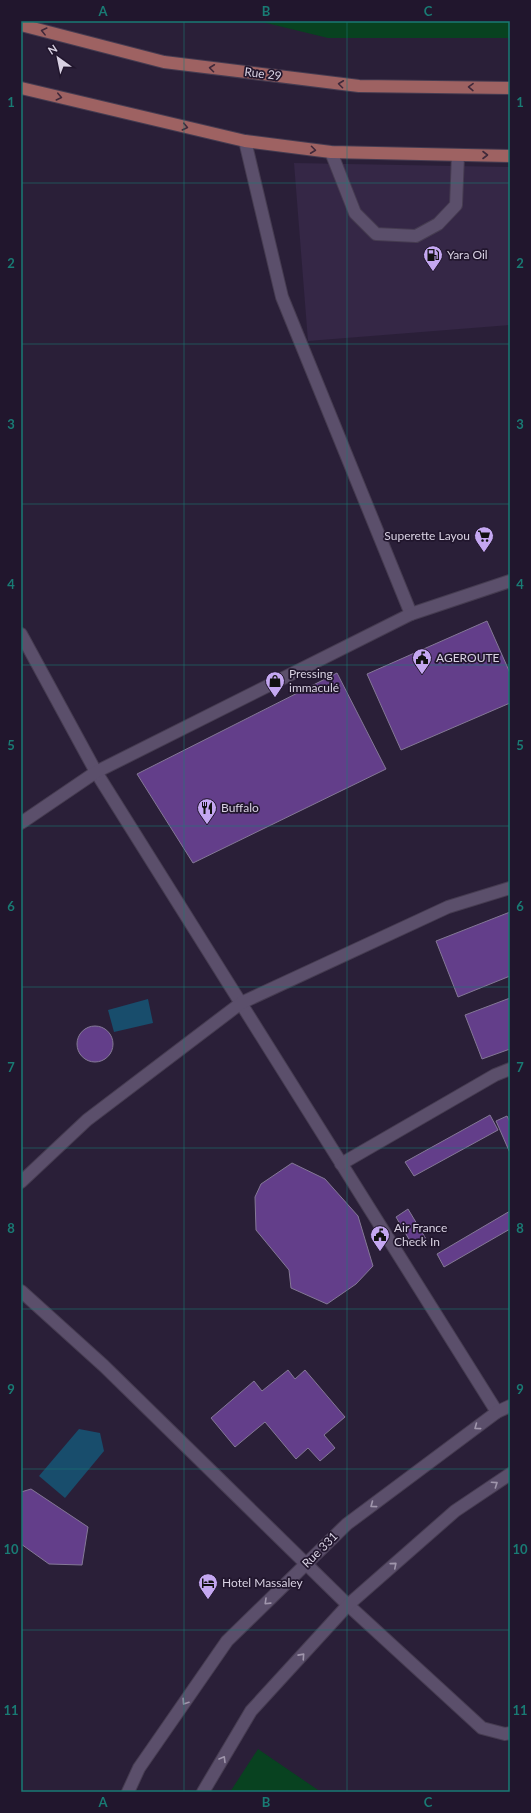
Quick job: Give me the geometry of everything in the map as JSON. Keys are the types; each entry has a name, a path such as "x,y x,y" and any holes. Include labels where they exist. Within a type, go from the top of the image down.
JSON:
{"main road":[{"name":"Rue 29","path":"21,25 164,62 359,86 510,88"},
{"path":"21,88 245,141 331,152 510,156"}],"street":[{"path":"245,141 282,297 411,614"},
{"path":"331,152 355,213 376,234 416,236 438,224 456,205 458,155"},
{"path":"21,823 96,772 411,614 510,581"},
{"path":"21,634 96,772 497,1412"},
{"path":"21,1182 87,1120 241,1003 448,907 510,888"},
{"path":"341,1164 495,1075 510,1069"},
{"path":"21,1291 104,1366 348,1605 482,1728 505,1734 510,1733"},
{"name":"Rue 331","path":"128,1792 139,1768 227,1641 347,1524 497,1412 510,1406"},
{"path":"203,1792 252,1711 348,1605 455,1511 510,1474"}],"shaded area":[{"path":"294,163 510,167 510,325 308,341"}],"green space":[{"path":"258,21 510,21 510,38 328,38"},
{"path":"258,1749 321,1792 230,1792"}],"water":[{"path":"148,999 153,1023 114,1032 108,1010"},
{"path":"79,1429 100,1433 104,1451 65,1498 39,1476"}],"building":[{"path":"487,621 510,673 510,703 401,750 367,674"},
{"path":"337,673 386,769 193,863 137,774"},
{"path":"510,912 510,976 458,997 436,941"},
{"path":"510,998 510,1049 482,1059 465,1015"},
{"path":"95,1026 108,1031 113,1044 108,1057 95,1062 82,1057 77,1044 82,1031"},
{"path":"490,1115 498,1130 414,1176 405,1162"},
{"path":"507,1116 510,1122 510,1153 496,1121"},
{"path":"292,1163 325,1179 358,1216 373,1266 356,1284 327,1304 291,1288 289,1270 256,1230 255,1197 261,1184"},
{"path":"408,1209 426,1239 413,1246 396,1217"},
{"path":"510,1211 510,1229 444,1267 437,1254"},
{"path":"288,1370 295,1379 305,1370 345,1417 324,1435 335,1448 320,1461 308,1448 296,1459 265,1422 235,1447 211,1418 254,1381 262,1391"},
{"path":"31,1489 88,1527 82,1565 49,1564 21,1544 21,1492"}],"place":[{"name":"Yara Oil","path":"433,272"},
{"name":"Superette Layou","path":"484,553"},
{"name":"AGEROUTE","path":"422,675"},
{"name":"Pressing immaculé","path":"275,698"},
{"name":"Buffalo","path":"207,825"},
{"name":"Air France Check In","path":"380,1252"},
{"name":"Hotel Massaley","path":"208,1600"}]}
